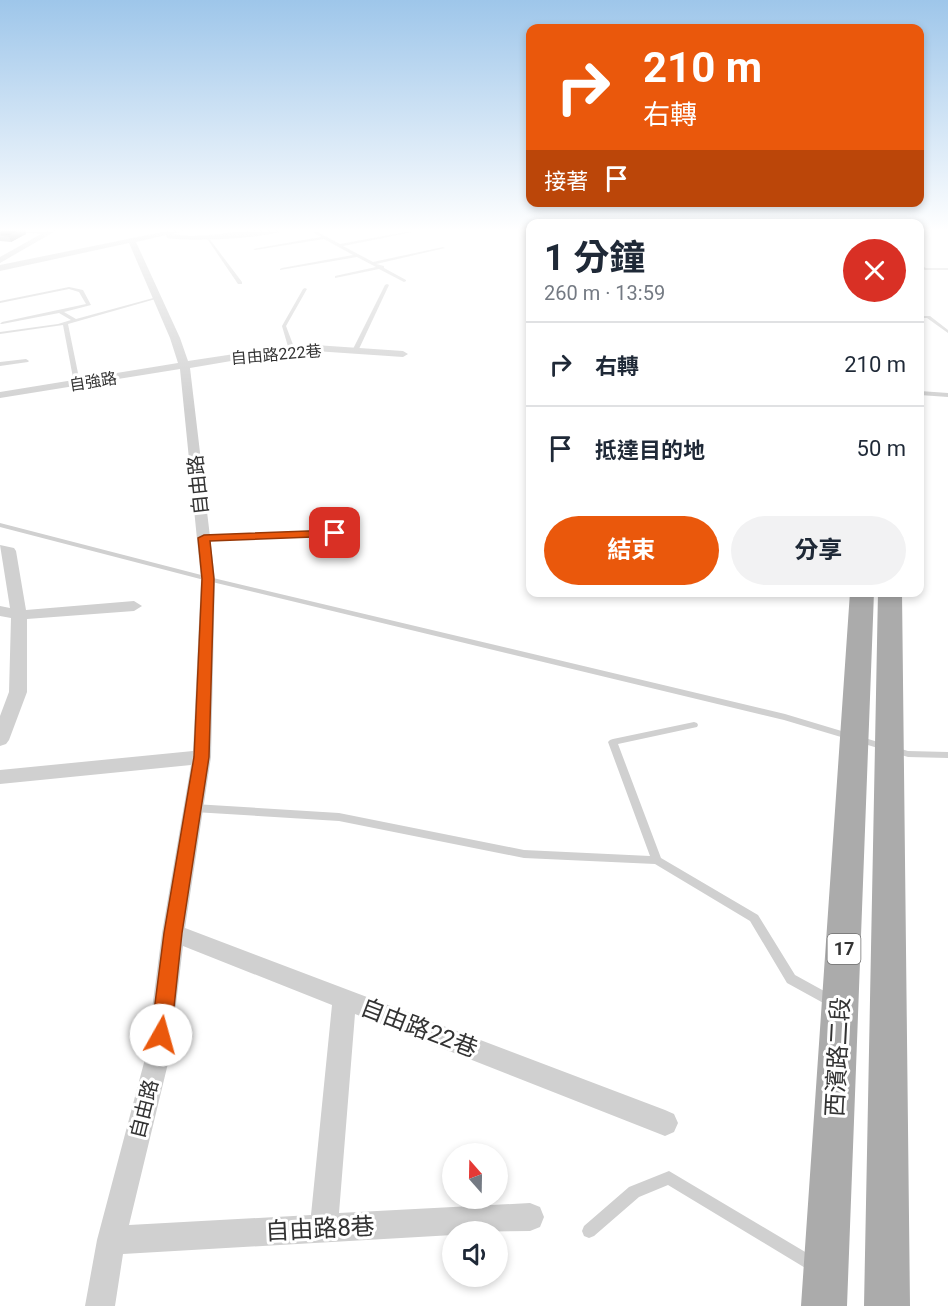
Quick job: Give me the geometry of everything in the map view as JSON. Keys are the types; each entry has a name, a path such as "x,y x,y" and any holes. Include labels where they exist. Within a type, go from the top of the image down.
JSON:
{"main road":[{"name":"西濱路二段","path":"824,1306 862,597"},
{"name":"17","path":"886,1306 890,597"}],"street":[{"name":"自由路","path":"100,1306 111,1240 158,1055 173,933 202,757 208,579 204,538 185,365 153,290"},
{"name":"自由路222巷","path":"185,365 315,348 403,354"},
{"name":"自強路","path":"0,395 185,365"},
{"path":"0,549 9,551 19,615 18,692 0,740"},
{"path":"0,611 19,615 134,606"},
{"path":"0,777 202,757"},
{"name":"自由路22巷","path":"173,933 665,1123"},
{"path":"324,1229 344,998"},
{"name":"自由路8巷","path":"111,1240 530,1217"}],"lane":[{"path":"0,302 59,290"},
{"path":"2,323 89,305 81,291 77,290"},
{"path":"292,350 284,326 304,290"},
{"path":"355,351 385,290"},
{"path":"0,333 65,323 157,298"},
{"path":"60,311 75,320"},
{"path":"924,317 928,317 948,332"},
{"path":"65,323 77,383"},
{"path":"0,364 26,361"},
{"path":"924,393 948,395"},
{"path":"0,525 208,579 785,717 908,754 948,755"},
{"path":"204,538 335,533"},
{"path":"657,860 613,742 694,725"},
{"path":"194,808 339,818 524,854 657,860 754,918 791,979 841,1006"},
{"path":"589,1231 634,1192 669,1178 826,1272"}],"route":[{"path":"161,1035 173,933 202,757 208,579 204,538 335,533"}]}
